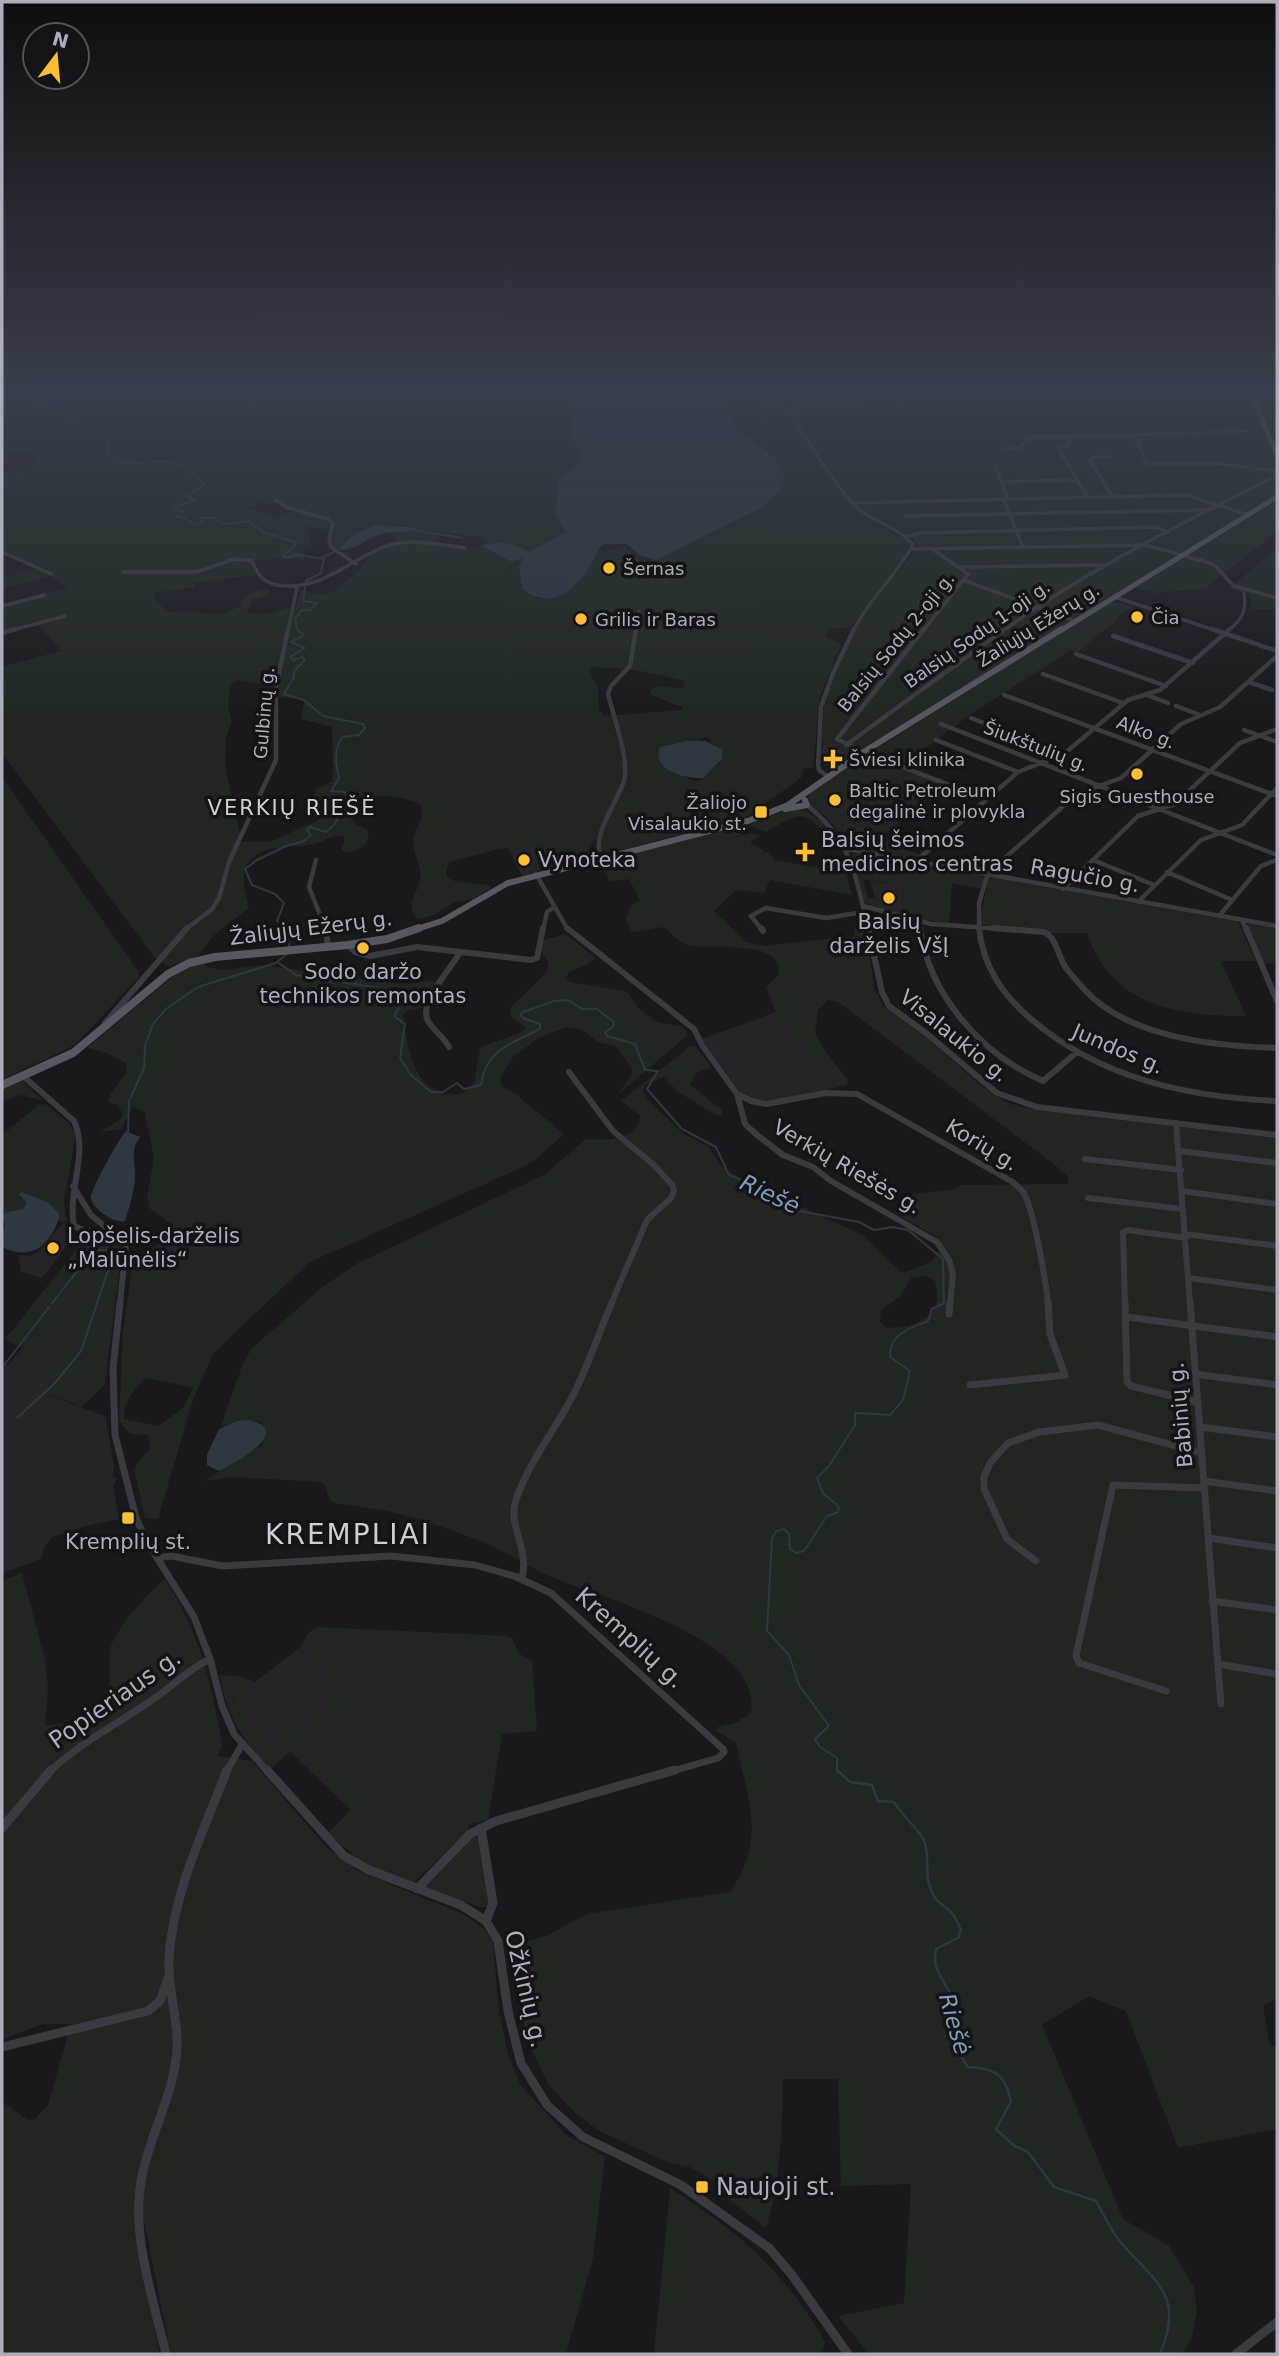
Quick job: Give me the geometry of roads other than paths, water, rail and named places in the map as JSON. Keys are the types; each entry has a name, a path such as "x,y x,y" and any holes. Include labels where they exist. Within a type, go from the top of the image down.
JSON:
{"main road":[{"name":"Žaliųjų Ežerų g.","path":"2,1085 73,1053 181,966 215,957 387,939 423,929 456,915 496,887 536,874 724,828 799,804 817,783 864,752 1271,501"}],"street":[{"path":"276,501 286,507 328,519 333,524 331,547 356,564"},
{"path":"852,503 915,501"},
{"path":"1007,501 1023,547"},
{"path":"1208,501 1249,515"},
{"name":"Balsių Sodų 1-oji g.","path":"846,745 1037,606 1226,501"},
{"path":"827,776 819,770 818,765 821,707 827,686 863,611 913,549 912,542 906,536 868,517 852,503"},
{"path":"906,516 1210,510"},
{"path":"906,536 923,533 1156,527 1168,532"},
{"path":"123,572 196,572 242,558 252,561 258,578 264,583 300,587 333,578 387,546 397,544 465,548"},
{"path":"913,549 1146,545 1213,564 1234,586 1277,598"},
{"name":"Balsių Sodų 2-oji g.","path":"932,549 968,573 837,737 846,745 986,799"},
{"path":"2,552 51,574"},
{"path":"959,567 1108,565"},
{"path":"963,580 1076,621"},
{"name":"Gulbinų g.","path":"96,1035 181,933 212,909 219,898 229,862 276,760 276,692 300,587"},
{"path":"915,862 1018,772 1064,754 1123,703 1166,686 1244,616 1244,593"},
{"path":"2,606 44,595"},
{"path":"987,875 1069,801 1121,778 1181,724 1220,707 1277,653 1115,597"},
{"path":"601,858 598,845 625,778 624,762 608,694 611,686 630,666 639,611"},
{"path":"2,633 65,616"},
{"path":"1113,636 1193,663"},
{"path":"1076,654 1166,686"},
{"path":"1043,674 1123,703"},
{"path":"1249,682 1272,690"},
{"path":"1145,694 1168,703"},
{"name":"Alko g.","path":"1004,695 1274,795"},
{"path":"1176,706 1201,715"},
{"path":"971,718 1064,754"},
{"name":"Šiukštulių g.","path":"941,724 1277,857"},
{"path":"1063,889 1138,816 1175,804 1240,743 1277,729"},
{"path":"1244,730 1277,742"},
{"path":"936,740 1018,772"},
{"path":"1138,901 1201,840 1242,825 1274,795 1277,788"},
{"name":"Visalaukio g.","path":"799,804 825,819 847,849 864,909 881,992 889,1006 926,1032 997,1093 1037,1107 1277,1135"},
{"name":"Ragučio g.","path":"847,849 1277,926"},
{"path":"1219,916 1261,866 1277,857"},
{"path":"316,860 309,887 325,924 328,947"},
{"path":"1093,860 1154,885"},
{"path":"1167,873 1232,900"},
{"name":"Verkių Riešės g.","path":"536,874 569,932 694,1028 702,1045 737,1094 746,1124 783,1155 813,1167 831,1181 937,1241 949,1260 953,1275 949,1314"},
{"name":"Jundos g.","path":"987,875 977,926 985,960 1001,989 1031,1020 1077,1052 1128,1076 1171,1089 1224,1099 1277,1101"},
{"path":"348,945 355,952 370,956 417,947 526,960 537,958 547,912 553,908"},
{"path":"763,931 751,916 767,908 828,918 864,909 919,922 1036,930 1049,934 1058,958 1075,982 1101,1004 1137,1024 1206,1044 1277,1048"},
{"path":"1242,920 1277,1001"},
{"path":"919,922 927,962 938,986 968,1025 993,1049 1043,1081 1077,1052"},
{"path":"449,1047 446,1039 431,1025 425,1010 429,999 459,954"},
{"path":"522,1578 526,1564 513,1511 516,1500 527,1473 571,1399 647,1220 674,1191 673,1186 654,1165 613,1131 569,1072"},
{"path":"23,1076 74,1121 80,1130 73,1186 69,1196 70,1216 74,1226 86,1231 120,1236"},
{"name":"Korių g.","path":"737,1094 751,1102 766,1105 828,1091 857,1094 1011,1181 1023,1192 1043,1262 1050,1334 1065,1375 970,1385"},
{"name":"Babinių g.","path":"1176,1123 1221,1704"},
{"path":"1179,1151 1277,1163"},
{"path":"1085,1158 1181,1170"},
{"path":"73,1186 81,1203 96,1221 120,1236"},
{"path":"1182,1191 1277,1204"},
{"path":"1088,1198 1183,1209"},
{"path":"86,1231 96,1221"},
{"path":"1197,1402 1128,1384 1123,1232 1128,1230 1277,1246"},
{"name":"Popieriaus g.","path":"2,1828 45,1776 69,1753 154,1699 197,1665 210,1659 191,1611 157,1558 136,1518 115,1435 114,1359 126,1246 120,1236"},
{"path":"1188,1278 1277,1290"},
{"path":"1126,1317 1277,1337"},
{"path":"1195,1374 1277,1385"},
{"path":"1036,1561 1007,1539 984,1489 984,1477 990,1463 1013,1440 1039,1432 1098,1424 1202,1453"},
{"path":"1200,1427 1277,1437"},
{"path":"1166,1691 1079,1663 1076,1656 1113,1485 1204,1485 1277,1491"},
{"path":"1209,1538 1277,1548"},
{"name":"Kremplių g.","path":"157,1558 167,1554 198,1564 223,1566 420,1556 522,1578 551,1593 698,1724 724,1752 718,1758 496,1821 462,1842 417,1889"},
{"path":"1212,1601 1277,1610"},
{"name":"Ožkinių g.","path":"210,1659 227,1720 242,1745 344,1856 369,1870 461,1905 486,1921 498,1941 508,2011 518,2052 530,2080 547,2105 583,2137 681,2185 769,2248 792,2275 848,2354"},
{"path":"1218,1664 1277,1674"},
{"path":"166,2354 138,2208 146,2159 176,2059 177,2034 170,1951 186,1885 230,1762 242,1745"},
{"path":"481,1828 493,1903 486,1921"},
{"path":"2,2047 148,2011 160,2001 170,1973"},
{"path":"1236,2354 1277,2322"}],"waterway":[{"name":"Riešė","path":"192,501 175,507 174,510 185,511 175,517 183,517 194,524 202,523 202,518 213,518 225,524 249,521 264,533 296,542 294,547 283,555 286,558 297,555 324,559 321,573 306,581 303,601 317,603 310,610 302,610 295,619 297,630 304,635 291,642 305,648 290,657 294,660 303,657 305,660 294,671 294,677 284,694 304,700 323,716 363,724 365,728 359,735 342,737 336,752 339,778 331,791 345,792 347,797 335,824 326,832 310,827 307,830 311,835 304,841 286,846 245,869 252,885 275,894 284,903 277,921 289,929 289,947"},
{"path":"412,530 462,538"},
{"path":"323,557 334,552"},
{"name":"Riešė","path":"288,953 277,962 296,975 404,992 406,995 395,1014 395,1017 405,1024 400,1058 411,1075 431,1092 443,1092 457,1083 464,1089 481,1085 488,1063 494,1056 510,1044 540,1029 540,1024 523,1018 520,1014 523,1012 554,1001 568,1000 582,1009 597,1009 614,1022 613,1027 605,1032 607,1036 635,1044 645,1070 658,1071 647,1089 682,1129 716,1147 729,1175 775,1194 799,1211 859,1222 874,1230 893,1227 908,1230 943,1259 944,1303 932,1309 928,1321 897,1337 891,1349 890,1357 910,1371 903,1400 890,1415 855,1413 855,1425 829,1466 817,1478 823,1493 839,1507 838,1512 827,1516 804,1551 796,1553 790,1549 789,1534 784,1529 777,1531 772,1538 767,1631 789,1655 799,1685 829,1726 815,1739 820,1747 837,1758 837,1770"},
{"path":"128,1133 129,1101 144,1068 145,1045 153,1024 166,1009 198,987 276,963"},
{"path":"17,1418 55,1383 81,1351 115,1250 94,1250 52,1303"},
{"path":"5,1364 49,1307"},
{"name":"Riešė","path":"837,1770 850,1782 872,1785 878,1801 894,1802 924,1841 931,1890 937,1901 953,1915 961,1930 958,1938 936,1949 935,1957 938,1971 955,2004 959,2045 964,2060 968,2067 992,2071 1006,2085 1011,2102 996,2129 1013,2145 1028,2152 1054,2187 1096,2201 1118,2239 1162,2289 1169,2316 1160,2354"}],"place":[{"name":"Šernas","path":"609,568"},
{"name":"Čia","path":"1137,617"},
{"name":"Grilis ir Baras","path":"581,619"},
{"name":"Šviesi klinika","path":"833,759"},
{"name":"Sigis Guesthouse","path":"1137,774"},
{"name":"Baltic Petroleum degalinė ir plovykla","path":"835,800"},
{"name":"Žaliojo Visalaukio st.","path":"761,812"},
{"name":"Balsių šeimos medicinos centras","path":"805,852"},
{"name":"Vynoteka","path":"524,860"},
{"name":"Balsių darželis VšĮ","path":"889,898"},
{"name":"Sodo daržo technikos remontas","path":"363,948"},
{"name":"Lopšelis-darželis „Malūnėlis“","path":"53,1248"},
{"name":"Kremplių st.","path":"128,1518"},
{"name":"Naujoji st.","path":"702,2187"}],"district":[{"name":"VERKIŲ RIEŠĖ","path":"292,808"},
{"name":"KREMPLIAI","path":"348,1534"}]}
